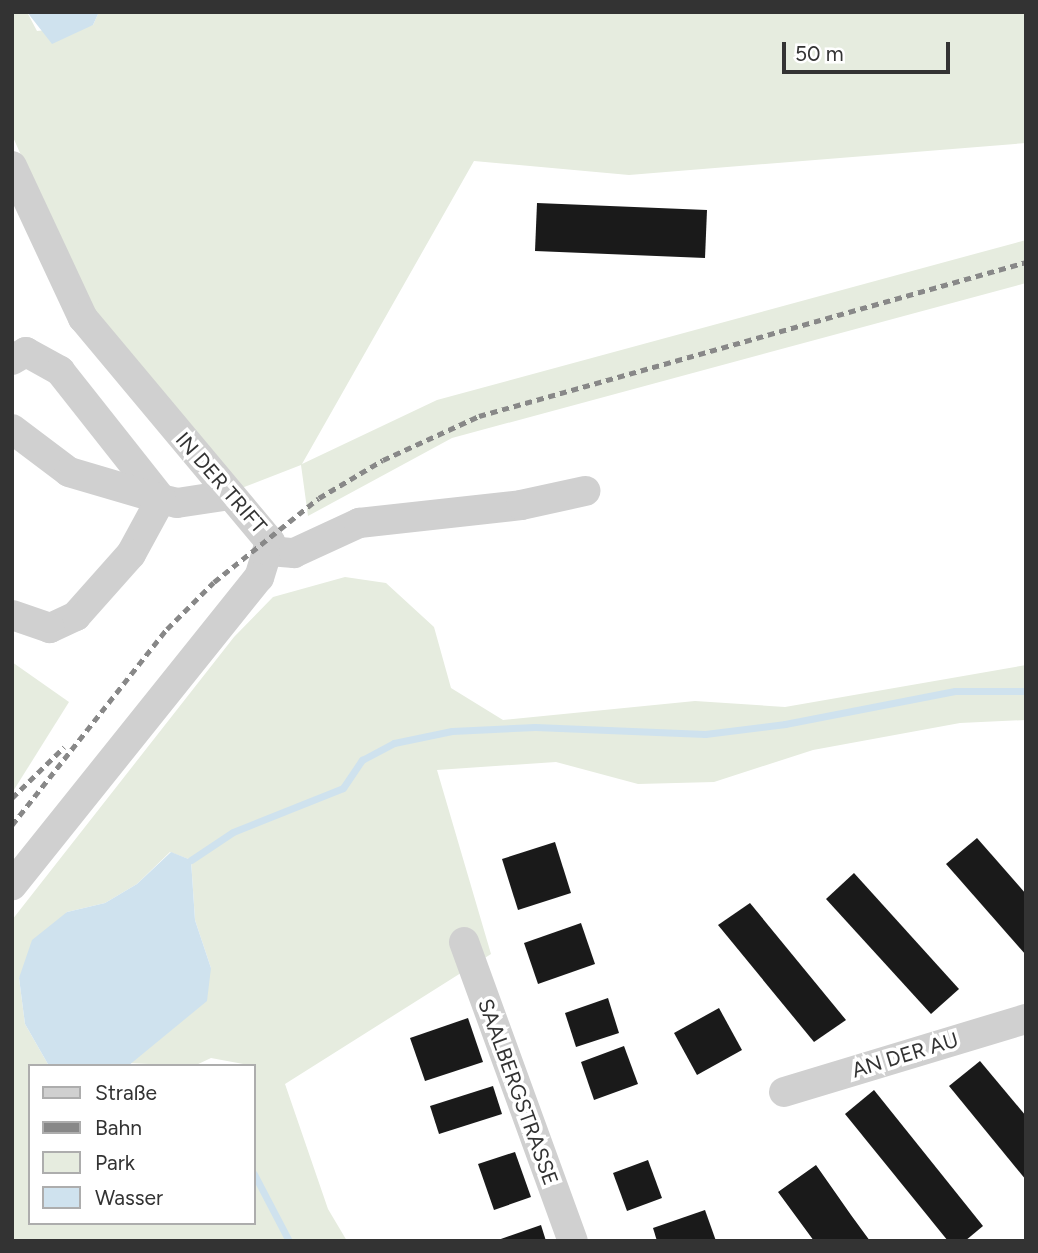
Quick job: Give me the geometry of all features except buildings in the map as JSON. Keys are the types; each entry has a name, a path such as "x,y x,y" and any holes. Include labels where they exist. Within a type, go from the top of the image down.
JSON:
{"street":[{"name":"IN DER TRIFT","path":"12,166 83,318 230,495 262,528 269,551 259,577 12,885"},
{"path":"12,360 26,352 60,371 161,499"},
{"path":"12,429 69,472 177,503 230,495"},
{"path":"269,551 295,553 359,523 521,505 585,491"},
{"path":"12,615 50,628 76,616 131,554 161,499"},
{"name":"SAALBERGSTRASSE","path":"464,942 573,1241"},
{"name":"AN DER AU","path":"784,1092 1026,1019"}],"green space":[{"path":"12,12 27,12 37,31 93,25 99,12 1026,12 1026,143 629,175 474,161 302,464 437,400 1026,240 1026,283 452,438 308,516 301,465 239,489 104,327 83,294 12,135"},
{"path":"345,577 386,583 434,627 451,688 503,720 695,701 785,707 1026,665 1026,720 960,723 813,750 714,782 638,784 556,762 437,770 491,954 285,1084 328,1209 347,1241 12,1241 12,920 234,637 273,597","holes":["170,852 191,860 195,920 211,968 126,1063 198,1064 211,1058 256,1064 256,1225 28,1225 28,1064 48,1064 25,1024 19,978 67,912 105,903 137,884"]},
{"path":"12,662 69,702 12,793"}],"water":[{"path":"27,12 99,12 93,25 52,44"},
{"path":"171,852 191,860 195,920 211,968 207,1001 130,1064 48,1064 25,1024 19,978 32,940 67,912 105,903 137,884"}],"waterway":[{"path":"191,860 233,832 343,788 362,760 394,743 452,731 535,727 705,734 785,724 955,691 1026,691"},
{"path":"256,1178 289,1241"}],"railway":[{"path":"12,825 167,629 214,582 319,498 383,460 479,416 1026,262"},
{"path":"12,798 64,747"}]}
